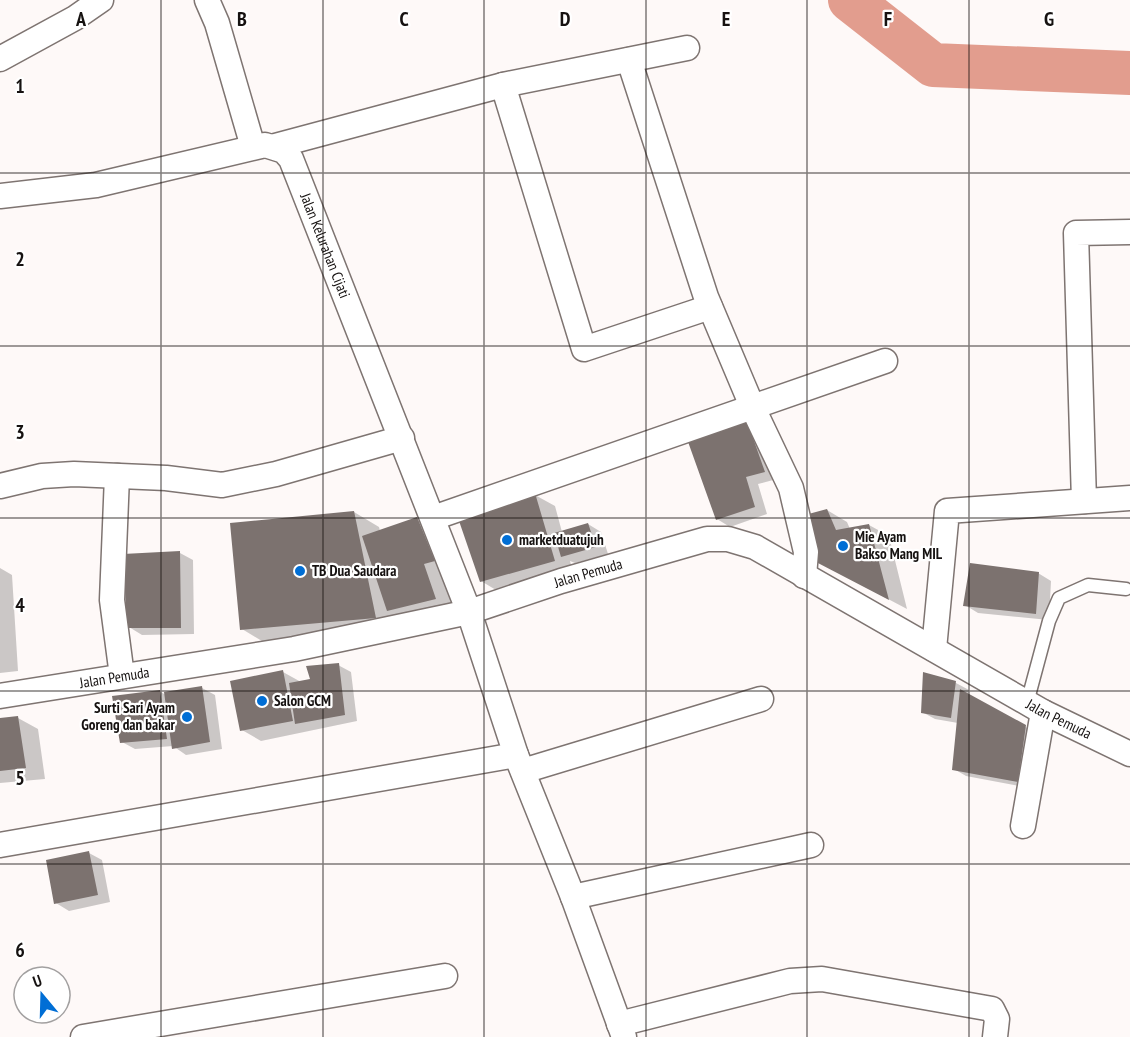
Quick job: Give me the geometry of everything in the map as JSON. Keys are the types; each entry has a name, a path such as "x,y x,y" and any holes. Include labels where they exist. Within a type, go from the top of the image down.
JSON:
{"street":[{"path":"0,59 58,28 101,0"},
{"path":"207,0 264,146"},
{"path":"0,196 96,185 264,146 503,85 687,48"},
{"path":"629,60 666,181 710,307 752,406 791,488 806,552 804,576"},
{"path":"503,85 584,349 710,307"},
{"name":"Jalan Kelurahan Cijati","path":"264,146 291,159 470,612 519,763 573,897 621,1030"},
{"path":"1084,501 1076,233 1130,232"},
{"path":"433,518 885,361"},
{"path":"0,486 42,476 117,476 222,484 276,474 402,438"},
{"path":"117,476 112,600 122,676"},
{"path":"934,649 947,511 1130,498"},
{"name":"Jalan Pemuda","path":"0,696 294,649 470,612 561,581 707,539 728,539 755,547 1035,708 1130,754"},
{"path":"0,845 519,763 761,699"},
{"path":"1023,826 1035,708"},
{"path":"573,897 811,845"},
{"path":"83,1037 445,976"},
{"path":"621,1030 790,981 822,979 992,1009 997,1019 995,1037"}],"lane":[{"path":"1035,708 1049,621 1059,598 1088,585 1126,589"}],"building":[{"path":"747,421 765,472 746,477 755,507 716,520 687,439"},
{"name":"marketduatujuh","path":"535,493 555,561 480,582 458,518"},
{"name":"Mie Ayam Bakso Mang MIL","path":"827,509 836,530 869,524 889,600 816,562 801,516"},
{"name":"TB Dua Saudara","path":"354,511 376,618 240,630 230,523"},
{"path":"417,517 435,561 424,564 436,599 387,611 362,536"},
{"path":"588,523 596,547 561,557 554,533"},
{"path":"180,551 181,628 127,628 123,554"},
{"path":"970,563 1039,572 1036,614 963,606"},
{"path":"339,663 345,715 295,724 289,683 310,679 306,666"},
{"name":"Salon GCM","path":"283,670 293,721 240,731 230,681"},
{"path":"923,672 956,681 951,718 921,713"},
{"name":"Surti Sari Ayam Goreng dan bakar","path":"202,686 210,742 172,749 164,692"},
{"path":"960,689 1026,725 1018,782 952,770"},
{"path":"160,690 167,739 120,743 112,696"},
{"path":"18,716 26,768 0,771 0,718"},
{"path":"89,851 98,895 54,904 46,860"}],"waterway":[{"path":"850,0 933,65 1130,73"}],"place":[{"name":"marketduatujuh","path":"507,540"},
{"name":"Mie Ayam Bakso Mang MIL","path":"843,546"},
{"name":"TB Dua Saudara","path":"300,571"},
{"name":"Salon GCM","path":"262,701"},
{"name":"Surti Sari Ayam Goreng dan bakar","path":"187,717"}]}
